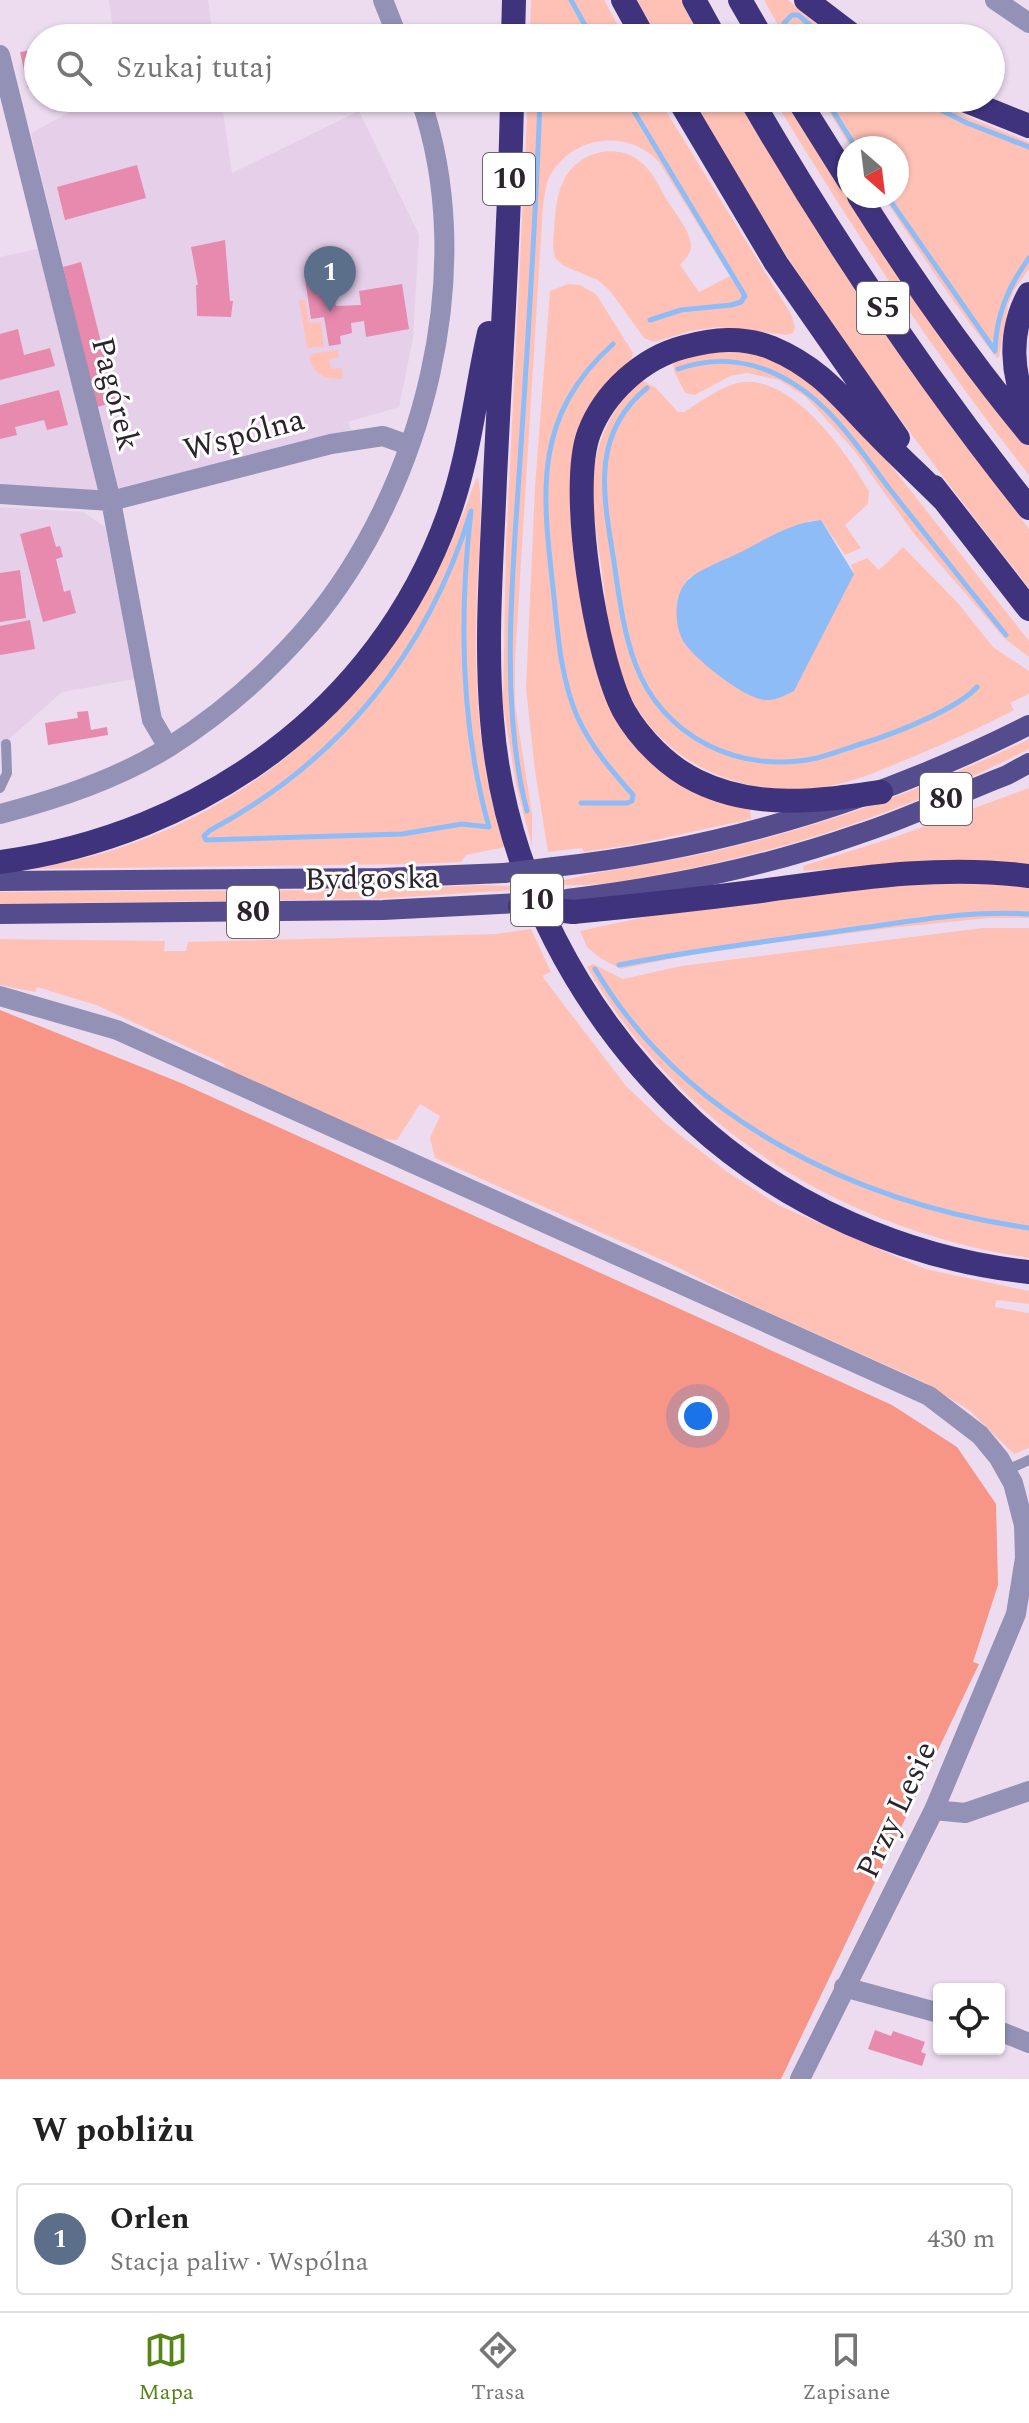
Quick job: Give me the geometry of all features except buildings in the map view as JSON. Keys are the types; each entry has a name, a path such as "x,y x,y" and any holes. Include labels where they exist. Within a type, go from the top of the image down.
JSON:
{"highway":[{"path":"513,24 514,0"},
{"path":"623,0 636,24"},
{"path":"694,0 707,24"},
{"path":"740,0 754,24"},
{"path":"806,0 838,24"},
{"name":"10","path":"511,112 489,662 500,783 517,846 553,940 585,994 631,1056 665,1095 710,1136 751,1167 828,1213 892,1241 956,1260 1029,1272"},
{"name":"S5","path":"686,112 776,263 853,376 1029,609"},
{"name":"S5","path":"759,112 905,342 1029,508"},
{"path":"806,112 837,162"},
{"path":"994,112 1029,126"},
{"path":"867,208 994,391 1029,433"},
{"path":"0,862 34,858 96,843 155,821 205,797 256,766 302,729 338,694 396,621 424,573 448,516 470,442 505,260"},
{"path":"1029,294 1018,318 1014,363 1029,414"},
{"path":"881,792 813,801 774,801 738,796 696,781 664,758 644,738 625,712 604,658 585,545 582,465 589,433 603,408 622,383 650,361 670,350 711,339 742,340 770,347 793,358 834,386 874,432 943,499"},
{"path":"515,905 673,902 851,878 953,871 1029,876"}],"main road":[{"name":"80","path":"0,881 382,878 504,873 634,857 708,843 809,816 881,792 1029,725"},
{"name":"80","path":"570,906 705,877 822,846 863,833 1007,775 1029,763"},
{"name":"Bydgoska","path":"0,914 383,910 515,905"}],"street":[{"path":"383,0 392,24"},
{"path":"995,0 1029,23"},
{"name":"Pagórek","path":"0,55 111,501 152,720 168,747"},
{"path":"0,814 84,788 168,747 215,714 263,673 310,623 343,579 392,487 431,374 442,305 443,252 433,142 424,112"},
{"name":"Wspólna","path":"0,494 111,501 331,444 383,436 408,445"},
{"name":"Przy Lesie","path":"0,996 117,1030 929,1396 980,1435 1007,1470 1022,1512 1025,1558 1016,1614 934,1810 800,2079"},
{"path":"934,1810 965,1813 1029,1791"},
{"path":"844,1987 933,2011"},
{"path":"1005,2033 1029,2043"}],"lane":[{"path":"0,788 7,773 6,744"},
{"path":"1007,1470 1029,1460"}],"shaded area":[{"path":"109,0 208,0 211,24 112,24"},
{"path":"531,0 604,0 617,24 530,24"},
{"path":"637,0 681,0 694,24 650,24"},
{"path":"764,0 788,0 817,24 777,24"},
{"path":"70,112 223,112 232,173 359,112 419,235 413,339 399,407 348,422 351,430 117,489 31,133"},
{"path":"527,112 667,112 791,314 795,327 793,333 787,335 718,327 654,342 644,338 611,292 598,280 564,266 555,258 553,247 558,196 570,170 579,162 600,152 611,151 633,157 643,164 688,233 690,250 680,265 699,292 730,276 659,162 646,151 631,144 599,141 569,154 557,165 548,180 543,205 515,660 515,705 532,814 532,846 516,785 503,703 506,547"},
{"path":"699,112 744,112 848,278 1029,529 1029,588 850,350 728,163"},
{"path":"782,112 802,112 837,167 837,201"},
{"path":"829,112 956,112 1029,142 1029,269 1008,305 999,357 982,339 891,208 909,208 909,136 844,136"},
{"path":"841,208 863,208 909,280 1029,446 1029,475 960,384"},
{"path":"46,247 111,501 0,494 0,257"},
{"path":"568,284 580,285 596,294 633,353 631,361 577,438 621,724 750,808 751,819 637,844 584,852 582,848 548,852 526,688 535,487 550,291"},
{"path":"299,300 305,300 309,323 321,322 324,347 307,348"},
{"path":"338,350 339,357 329,359 331,369 341,368 343,378 326,377 311,364 309,358 312,354"},
{"path":"694,351 743,351 769,357 796,370 874,444 1029,641 1029,657 1004,638 914,534 853,449 806,397 779,380 747,373 730,376 695,395 685,393 673,362"},
{"path":"639,379 655,387 678,412 684,412 736,383 763,384 782,392 800,405 833,439 869,491 868,504 845,525 861,548 845,555 821,520 809,521 688,578 680,629 683,638 712,670 854,574 851,565 867,558 879,570 903,547 958,603 993,647 1029,671 1029,694 1010,703 1014,710 971,731 873,773 829,786 796,789 734,781 705,770 679,753 656,733 637,708 622,678 609,626 595,517 594,470 599,448 620,403"},
{"path":"478,477 481,518 476,657 479,721 488,784 505,847 466,855 461,862 27,869 88,857 147,838 203,812 256,780 305,742 349,698 389,650 423,598"},
{"path":"0,507 83,512 105,527 135,679 62,692 0,747"},
{"path":"1029,739 1029,749 987,770 901,806 813,837 723,861 634,879 576,885 562,885 560,881 696,855 796,830 953,774"},
{"path":"1029,788 1029,865 887,864 804,871 803,866 895,837"},
{"path":"929,881 1029,884 1029,918 989,918 890,928 703,952 621,969 587,947 580,931 681,909"},
{"path":"510,886 512,890 374,899 0,904 0,892 366,890"},
{"path":"983,928 1029,928 1029,1258 961,1244 895,1224 833,1197 774,1164 720,1124 670,1078 626,1026 587,967 593,964 623,979 681,966"},
{"path":"531,929 551,972 542,976 626,1086 666,1124 726,1171 778,1205 925,1269 1029,1291 1029,1304 996,1300 995,1307 1029,1313 1029,1448 1014,1454 970,1411 924,1382 435,1158 430,1138 440,1116 420,1104 397,1140 381,1139 96,1005 37,987 35,992 0,985 0,939 165,941 164,951 186,951 188,942 495,934"},
{"path":"0,1010 181,1083 892,1405 957,1447 996,1504 998,1585 973,1662 979,1664 781,2079 0,2079"}],"water":[{"path":"821,520 854,574 794,691 773,700 756,698 719,676 687,647 678,625 680,594 687,581 705,569 790,528"}],"waterway":[{"path":"571,0 584,24"},
{"path":"784,24 792,15 798,15 809,24"},
{"path":"527,811 513,727 510,637 539,112"},
{"path":"634,112 745,296 741,302 731,305 681,310 650,320"},
{"path":"834,112 849,136"},
{"path":"945,112 1029,147"},
{"path":"895,208 995,351 1004,302 1029,258"},
{"path":"581,803 627,803 632,801 633,795 589,738 567,687 557,627 547,525 548,461 555,430 567,401 586,372 613,344"},
{"path":"678,369 708,362 752,365 780,376 808,394 846,431 1006,635"},
{"path":"647,388 629,406 616,426 608,447 605,491 627,638 647,689 664,712 684,730 708,745 760,761 788,762 817,758 924,720 955,704 977,687"},
{"path":"471,511 464,630 467,709 479,788 489,827 462,824 402,834 206,840 204,836 209,831 256,803 299,771 338,736 373,698 404,656 430,611 453,562 471,511"},
{"path":"619,965 704,950 938,918 1029,914"},
{"path":"595,969 633,1023 677,1070 727,1111 782,1146 841,1176 902,1199 965,1216 1029,1228"}],"place":[{"name":"Orlen","path":"330,312"}]}
